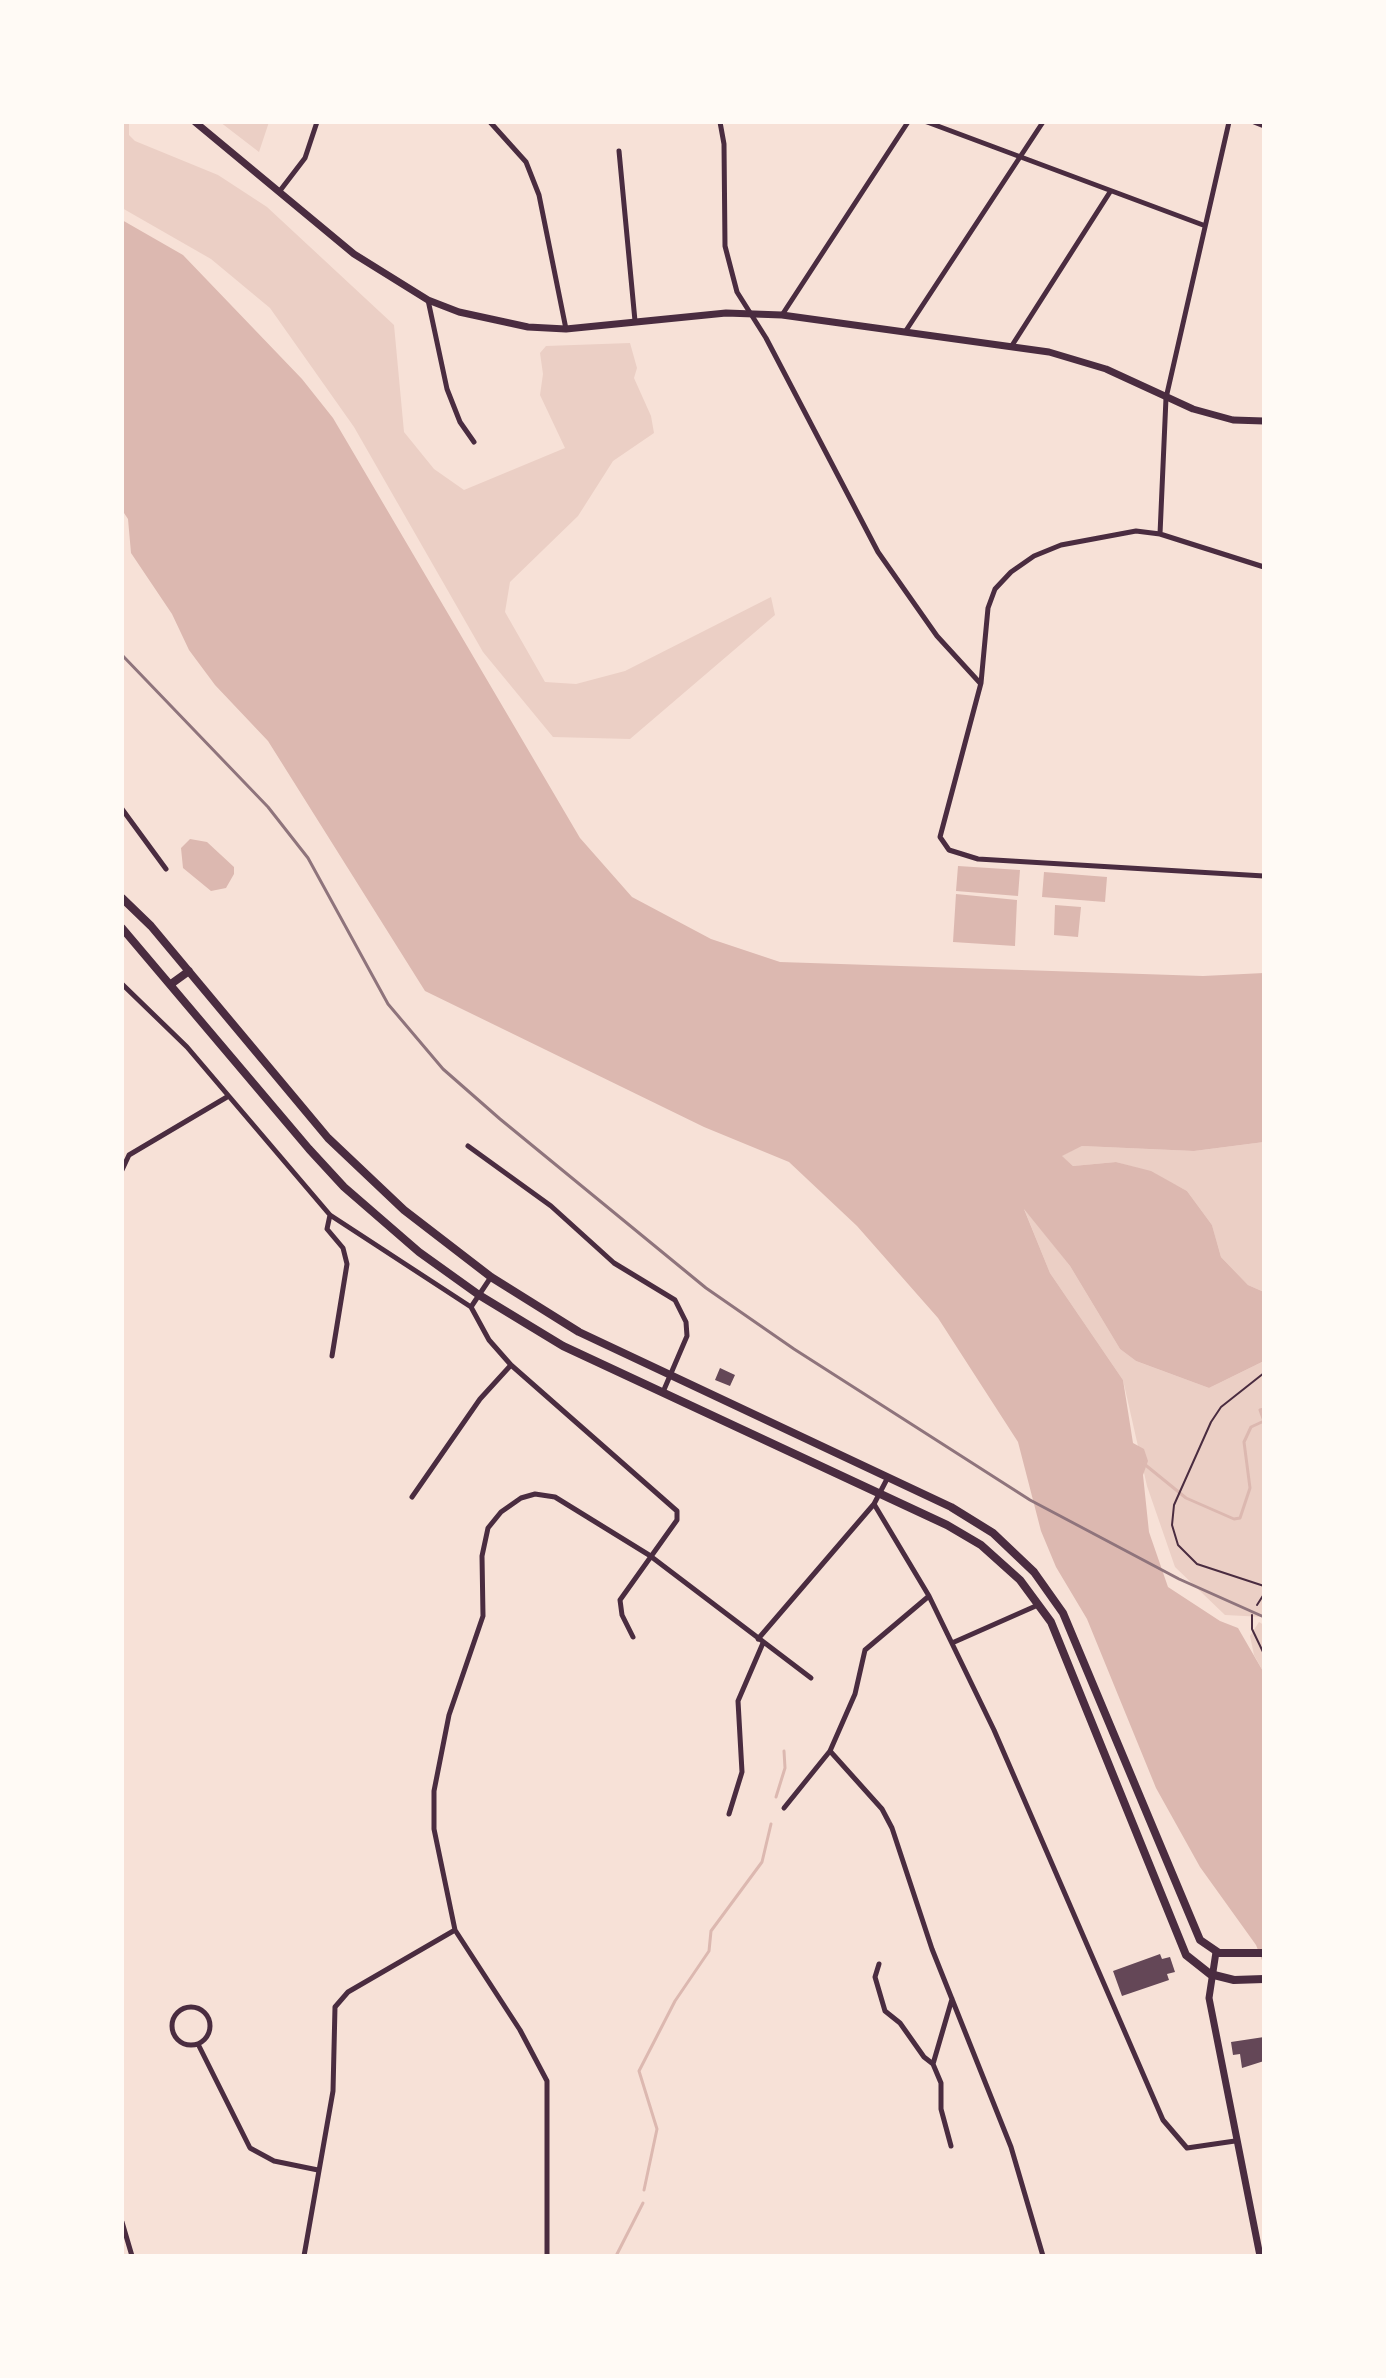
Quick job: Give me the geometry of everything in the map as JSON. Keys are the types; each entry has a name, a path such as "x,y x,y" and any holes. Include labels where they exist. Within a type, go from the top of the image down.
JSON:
{"highway":[{"path":"122,898 189,971 337,1147 404,1210 491,1277 579,1332 951,1507 993,1533 1034,1572 1063,1613 1202,1942 1216,1952 1260,1954"},
{"path":"122,928 260,1094 344,1187 419,1252 479,1295 563,1346 981,1545 1020,1580 1039,1604 1073,1674 1186,1955 1210,1974 1234,1980 1264,1979"},
{"path":"171,984 189,971"},
{"path":"1073,1674 1087,1668"},
{"path":"1132,1822 1147,1816"}],"main road":[{"path":"195,122 354,254 428,300 485,319 528,327 566,329 635,321 782,315 1075,358 1210,414 1264,421"},
{"path":"1216,1952 1208,1995 1260,2256"}],"street":[{"path":"279,192 305,158 317,122"},
{"path":"490,122 526,162 539,195 566,329"},
{"path":"720,122 724,144 725,246 737,292 878,552 937,636 981,683"},
{"path":"782,315 908,122"},
{"path":"927,122 1203,225"},
{"path":"905,333 1043,122"},
{"path":"1160,534 1166,398 1203,225 1229,122"},
{"path":"1254,122 1264,126"},
{"path":"619,151 635,321"},
{"path":"1011,347 1110,192"},
{"path":"428,300 447,389 460,422 474,442"},
{"path":"1264,567 1160,534 1115,533 1061,545 1034,556 1011,572 995,589 988,608 981,683 942,826 943,845 962,856 978,859 1264,876"},
{"path":"122,809 166,869"},
{"path":"122,984 187,1047 330,1215 471,1307 489,1340 511,1365 675,1507 677,1520 649,1555 620,1600 622,1615 633,1637"},
{"path":"122,1170 129,1155 227,1097"},
{"path":"468,1146 551,1206 614,1263 675,1300 687,1329 663,1392"},
{"path":"330,1215 327,1229 343,1248 347,1264 332,1356"},
{"path":"471,1307 491,1277"},
{"path":"412,1497 480,1399 511,1365"},
{"path":"729,1814 742,1772 738,1701 761,1641 874,1504 887,1479"},
{"path":"547,2256 547,2081 520,2030 455,1930 434,1829 434,1791 449,1715 483,1616 482,1556 488,1528 510,1504 529,1495 546,1494 649,1555 811,1678"},
{"path":"874,1504 929,1596 1019,1784 1167,2126 1187,2148 1235,2141"},
{"path":"784,1808 830,1751 855,1694 865,1650 929,1596"},
{"path":"952,1643 1039,1604"},
{"path":"830,1751 882,1809 892,1828 952,1998 1011,2147 1043,2256"},
{"path":"304,2256 333,2091 335,2007 348,1992 455,1930"},
{"path":"879,1964 877,1989 885,2011 900,2023 924,2057 933,2064 941,2083 941,2109 951,2146"},
{"path":"933,2064 952,1998"},
{"path":"185,2007 198,2008 210,2023 208,2036 198,2044 180,2042 173,2033 175,2015 185,2007"},
{"path":"198,2044 250,2148 274,2161 318,2170"},
{"path":"122,2222 132,2256"}],"path":[{"path":"1264,1373 1221,1407 1174,1505 1173,1536 1190,1559 1264,1586"},
{"path":"1257,1605 1264,1594"},
{"path":"1252,1615 1252,1629 1264,1654"}],"shaded area":[{"path":"122,122 129,122 129,135 135,141 218,175 267,207 394,325 404,432 434,469 464,490 565,448 540,395 543,374 540,353 546,346 630,343 637,368 634,378 651,416 654,433 613,461 578,516 510,582 505,612 545,682 576,684 625,671 771,597 775,615 630,739 553,737 483,652 354,427 270,308 211,259 122,208"},
{"path":"220,122 269,122 259,152"},
{"path":"122,220 183,255 302,379 333,418 580,838 632,897 711,939 780,962 1203,976 1264,973 1264,1142 1194,1151 1082,1146 1062,1156 1073,1166 1116,1162 1151,1171 1187,1191 1212,1225 1221,1257 1248,1285 1264,1292 1264,1361 1209,1388 1136,1361 1120,1349 1070,1266 1024,1209 1050,1273 1123,1380 1133,1443 1144,1449 1148,1461 1143,1475 1149,1532 1168,1587 1220,1621 1238,1628 1264,1673 1264,1965 1256,1945 1200,1867 1156,1788 1087,1619 1056,1567 1041,1531 1018,1442 938,1318 857,1226 789,1162 704,1127 425,991 268,741 215,685 189,650 172,614 131,553 128,519 122,510"},
{"path":"190,839 207,842 234,867 234,874 226,888 211,891 183,868 181,848"},
{"path":"958,866 1020,870 1018,896 956,891"},
{"path":"1044,872 1107,877 1105,902 1042,897"},
{"path":"956,894 1017,900 1015,946 953,942"},
{"path":"1055,905 1081,907 1078,937 1054,935"},
{"path":"1264,1142 1264,1292 1248,1285 1221,1257 1212,1225 1187,1191 1151,1172 1116,1162 1073,1166 1061,1156 1082,1146 1194,1151"},
{"path":"1023,1206 1070,1266 1120,1349 1136,1361 1209,1388 1264,1361 1264,1617 1225,1615 1175,1567 1147,1486 1123,1380 1050,1273"},
{"path":"1259,1622 1264,1625 1264,1673 1254,1655 1250,1636"}],"building":[{"path":"720,1368 735,1375 730,1386 715,1380"},
{"path":"1160,1954 1162,1959 1170,1957 1175,1972 1167,1974 1169,1980 1122,1996 1113,1971"},
{"path":"1264,2037 1264,2061 1242,2068 1240,2054 1233,2055 1231,2042"}],"waterway":[{"path":"1143,1463 1186,1498 1234,1519 1240,1518 1250,1488 1244,1442 1251,1427 1264,1421 1260,1410 1264,1409"},
{"path":"776,1797 785,1768 784,1751"},
{"path":"644,2190 657,2129 639,2071 675,2001 709,1951 711,1931 762,1862 771,1824"},
{"path":"616,2256 643,2203"}],"railway":[{"path":"122,655 268,807 308,858 388,1004 443,1069 500,1119 706,1288 794,1349 1030,1500 1179,1579 1264,1617"}]}
